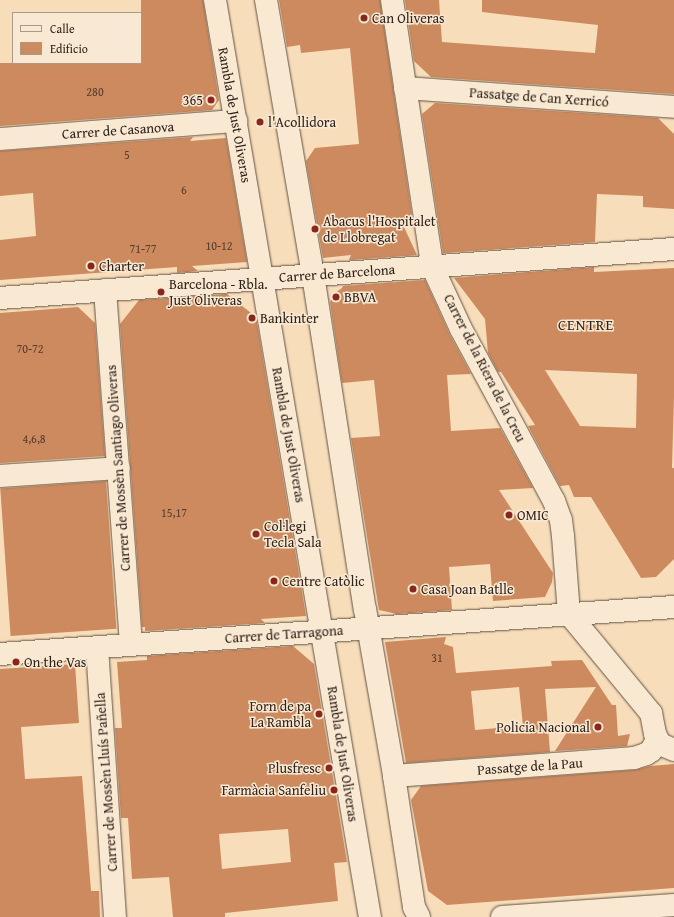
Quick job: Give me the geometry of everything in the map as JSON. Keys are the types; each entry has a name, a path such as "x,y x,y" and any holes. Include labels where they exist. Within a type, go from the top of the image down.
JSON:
{"street":[{"name":"Rambla de Just Oliveras","path":"215,0 370,917"},
{"path":"266,0 313,275 368,627 394,776 414,907 419,917"},
{"name":"Carrer de la Riera de la Creu","path":"392,0 432,266 461,329 554,501 563,536 569,614"},
{"name":"Passatge de Can Xerricó","path":"405,88 674,107"},
{"name":"Carrer de Casanova","path":"0,138 236,122"},
{"name":"Carrer de Barcelona","path":"0,298 674,249"},
{"name":"Carrer de Mossèn Santiago Oliveras","path":"105,290 131,645"},
{"path":"0,476 119,468"},
{"name":"Carrer de Tarragona","path":"0,654 323,633 368,627 674,608"},
{"path":"569,614 651,713 666,744"},
{"name":"Carrer de Mossèn Lluís Pañella","path":"97,647 115,917"},
{"name":"Passatge de la Pau","path":"394,776 634,758 666,744"},
{"path":"502,917 674,905"}],"building":[{"path":"141,0 203,0 219,100 212,110 0,126 0,63 142,64"},
{"path":"279,0 380,0 413,222 411,220 403,225 417,255 349,260 351,255 323,258 306,161 315,148 359,144 350,48 301,53 300,45 287,47"},
{"path":"405,0 439,0 442,42 595,53 598,25 482,12 482,0 674,0 674,94 431,77 414,61"},
{"path":"435,103 658,118 674,134 674,209 643,207 643,196 597,194 595,242 443,253 422,114"},
{"path":"193,137 190,141 226,138 247,262 192,266 198,271 177,273 177,267 0,280 0,240 36,236 33,193 0,196 0,151"},
{"path":"594,267 594,272 674,268 674,396 672,468 674,468 674,559 656,577 641,578 591,497 574,497 569,485 560,486 528,426 535,425 501,372 498,372 488,353 485,319 454,278","holes":["545,370 637,374 636,428 580,426"]},
{"path":"425,280 450,335 471,374 447,375 451,431 500,428 533,488 499,490 553,573 552,582 545,597 493,601 490,564 449,567 452,610 397,614 379,610 351,438 380,436 374,380 342,383 330,302 335,293 343,286"},
{"path":"227,294 256,317 306,616 261,619 265,623 145,631 145,627 142,627 120,324 139,300"},
{"path":"78,307 95,323 105,456 0,463 0,313"},
{"path":"106,481 116,629 11,636 0,488"},
{"path":"446,637 444,644 453,647 456,673 552,666 551,661 582,660 612,705 616,705 618,736 630,734 627,746 555,751 596,687 545,689 550,752 406,763 385,642","holes":["519,687 523,726 475,730 471,691"]},
{"path":"293,646 314,664 347,862 334,863 338,901 225,913 225,917 173,917 169,877 132,879 128,818 121,818 115,728 122,728 117,662 147,660 147,656","holes":["288,829 291,862 222,869 219,834"]},
{"path":"75,664 79,723 21,727 25,779 82,776 91,891 99,891 100,917 0,917 0,669"},
{"path":"674,764 674,888 447,905 428,891 411,800 421,786 635,770 650,766"}],"place":[{"name":"Can Oliveras","path":"364,18"},
{"name":"365","path":"211,100"},
{"name":"l'Acollidora","path":"260,122"},
{"name":"Abacus l'Hospitalet de Llobregat","path":"315,229"},
{"name":"Charter","path":"91,266"},
{"name":"Barcelona - Rbla. Just Oliveras","path":"161,292"},
{"name":"BBVA","path":"336,297"},
{"name":"Bankinter","path":"252,318"},
{"name":"OMIC","path":"509,515"},
{"name":"Col·legi Tecla Sala","path":"256,534"},
{"name":"Centre Catòlic","path":"274,581"},
{"name":"Casa Joan Batlle","path":"413,589"},
{"name":"On the Vas","path":"16,662"},
{"name":"Forn de pa La Rambla","path":"319,714"},
{"name":"Policia Nacional","path":"598,727"},
{"name":"Plusfresc","path":"329,768"},
{"name":"Farmàcia Sanfeliu","path":"334,790"}],"district":[{"name":"CENTRE","path":"586,325"}]}
